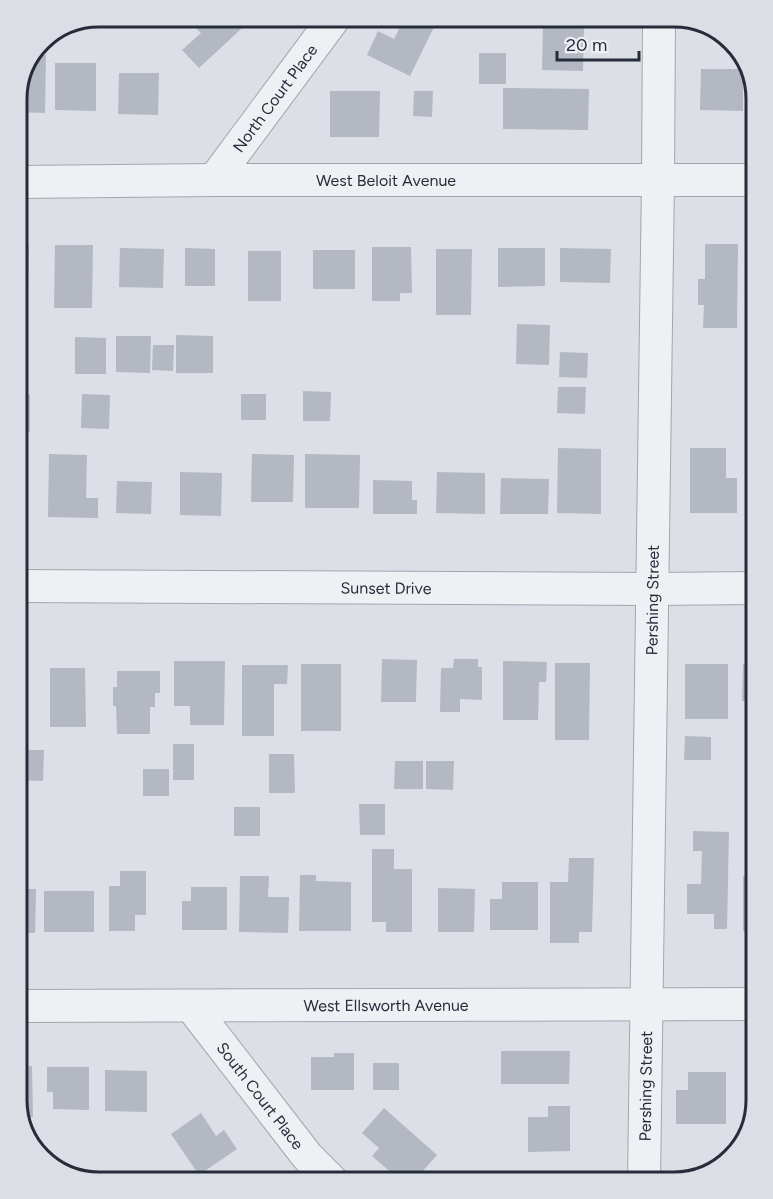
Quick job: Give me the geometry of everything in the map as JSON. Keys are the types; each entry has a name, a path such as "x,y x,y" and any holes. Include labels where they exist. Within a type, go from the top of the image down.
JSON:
{"street":[{"name":"North Court Place","path":"214,180 328,27"},
{"name":"Pershing Street","path":"644,1172 659,27"},
{"name":"West Beloit Avenue","path":"27,182 746,180"},
{"name":"Sunset Drive","path":"27,586 746,588"},
{"name":"West Ellsworth Avenue","path":"27,1006 746,1004"},
{"name":"South Court Place","path":"192,1007 307,1156 323,1172"}],"building":[{"path":"195,27 243,27 199,68 182,50 201,33"},
{"path":"400,27 434,27 410,76 367,55 378,31 394,39"},
{"path":"543,27 584,27 583,71 542,70"},
{"path":"479,53 506,53 506,84 479,84"},
{"path":"42,55 46,55 45,113 27,112 28,85 32,71"},
{"path":"55,63 96,63 96,111 55,110"},
{"path":"701,69 740,69 743,77 743,111 700,110"},
{"path":"119,73 159,73 158,115 118,114"},
{"path":"503,88 589,89 588,130 503,129"},
{"path":"330,91 380,91 379,137 330,137"},
{"path":"414,91 433,91 432,117 413,116"},
{"path":"705,244 738,244 737,328 703,328 704,305 698,305 698,279 705,279"},
{"path":"55,245 93,245 92,308 54,308"},
{"path":"27,246 29,246 28,296"},
{"path":"372,247 411,247 412,293 400,293 400,301 372,301"},
{"path":"120,248 164,249 163,288 119,287"},
{"path":"185,248 215,249 215,286 185,286"},
{"path":"498,248 545,248 545,286 498,287"},
{"path":"560,248 611,249 610,283 560,282"},
{"path":"436,249 472,249 471,315 436,315"},
{"path":"313,250 355,250 355,289 313,289"},
{"path":"248,251 281,251 281,301 248,301"},
{"path":"517,324 550,325 549,365 516,364"},
{"path":"176,335 213,336 213,373 176,373"},
{"path":"116,336 151,336 150,373 116,372"},
{"path":"75,337 106,338 106,374 75,374"},
{"path":"153,345 174,345 173,371 152,370"},
{"path":"560,352 588,353 587,378 559,377"},
{"path":"558,387 586,387 585,414 557,413"},
{"path":"303,391 331,392 330,421 303,421"},
{"path":"82,394 110,395 109,429 81,428"},
{"path":"241,394 266,394 266,420 241,420"},
{"path":"27,395 30,395 30,432 27,432"},
{"path":"558,448 601,449 601,514 557,513"},
{"path":"690,448 726,448 726,478 737,478 737,513 690,513"},
{"path":"49,454 87,455 86,498 98,498 98,518 48,517"},
{"path":"252,454 294,455 293,502 251,502"},
{"path":"305,454 360,455 359,508 305,508"},
{"path":"180,472 222,473 221,516 180,515"},
{"path":"437,472 485,473 485,514 436,513"},
{"path":"501,478 549,479 548,514 500,514"},
{"path":"373,480 412,481 412,500 417,500 417,514 373,514"},
{"path":"117,481 152,482 151,514 116,513"},
{"path":"382,659 417,660 416,702 381,702"},
{"path":"454,659 478,659 478,667 482,667 482,700 460,699 460,712 440,712 441,668 453,668"},
{"path":"174,661 225,661 224,725 190,725 190,706 174,706"},
{"path":"503,661 547,662 546,682 539,682 538,720 503,720"},
{"path":"555,663 590,663 589,740 555,740"},
{"path":"301,664 341,664 341,731 301,731"},
{"path":"685,664 728,664 728,719 685,719"},
{"path":"743,664 746,664 746,701 742,701"},
{"path":"242,665 288,665 287,684 274,684 274,736 242,736"},
{"path":"50,668 85,668 86,727 50,727"},
{"path":"117,671 160,671 160,693 155,693 155,707 150,707 150,734 117,734 113,687 117,687"},
{"path":"685,736 711,737 711,760 684,760"},
{"path":"173,744 194,744 194,780 173,780"},
{"path":"27,750 44,750 43,781 27,780"},
{"path":"269,754 294,754 295,793 269,793"},
{"path":"395,761 423,761 423,789 394,789"},
{"path":"426,761 454,761 453,790 426,789"},
{"path":"143,769 169,769 169,796 143,796"},
{"path":"359,804 385,804 385,835 360,835"},
{"path":"234,807 260,807 260,836 234,836"},
{"path":"693,831 729,832 727,929 714,929 714,914 687,914 687,884 701,884 702,851 693,851"},
{"path":"372,849 394,849 394,869 412,869 412,932 386,932 386,922 372,922"},
{"path":"569,858 594,858 592,932 579,932 579,943 550,943 550,882 568,882"},
{"path":"120,871 146,871 146,915 135,915 135,931 109,931 109,886 120,886"},
{"path":"300,875 316,875 316,881 351,882 351,931 299,931"},
{"path":"240,876 269,876 268,897 289,897 288,933 239,932"},
{"path":"743,876 746,876 746,931 743,931"},
{"path":"502,882 538,882 538,930 490,930 490,899 502,899"},
{"path":"191,887 227,887 227,930 182,930 182,901 191,901"},
{"path":"438,888 475,889 474,932 438,932"},
{"path":"27,889 36,889 35,933 27,933"},
{"path":"44,891 94,891 94,932 44,932"},
{"path":"501,1051 570,1051 569,1084 501,1084"},
{"path":"334,1053 354,1053 354,1090 311,1090 311,1057 334,1057"},
{"path":"373,1063 399,1063 399,1090 373,1090"},
{"path":"27,1066 32,1066 33,1117 29,1117"},
{"path":"47,1067 89,1067 89,1110 53,1109 53,1092 47,1092"},
{"path":"105,1070 147,1071 147,1112 105,1111"},
{"path":"688,1072 726,1072 726,1124 676,1124 676,1090 688,1090"},
{"path":"548,1106 570,1106 570,1151 528,1152 528,1117 548,1117"},
{"path":"384,1108 437,1155 422,1172 390,1172 372,1156 379,1148 362,1133"},
{"path":"201,1113 216,1136 224,1130 237,1149 203,1172 197,1172 171,1134"}]}
